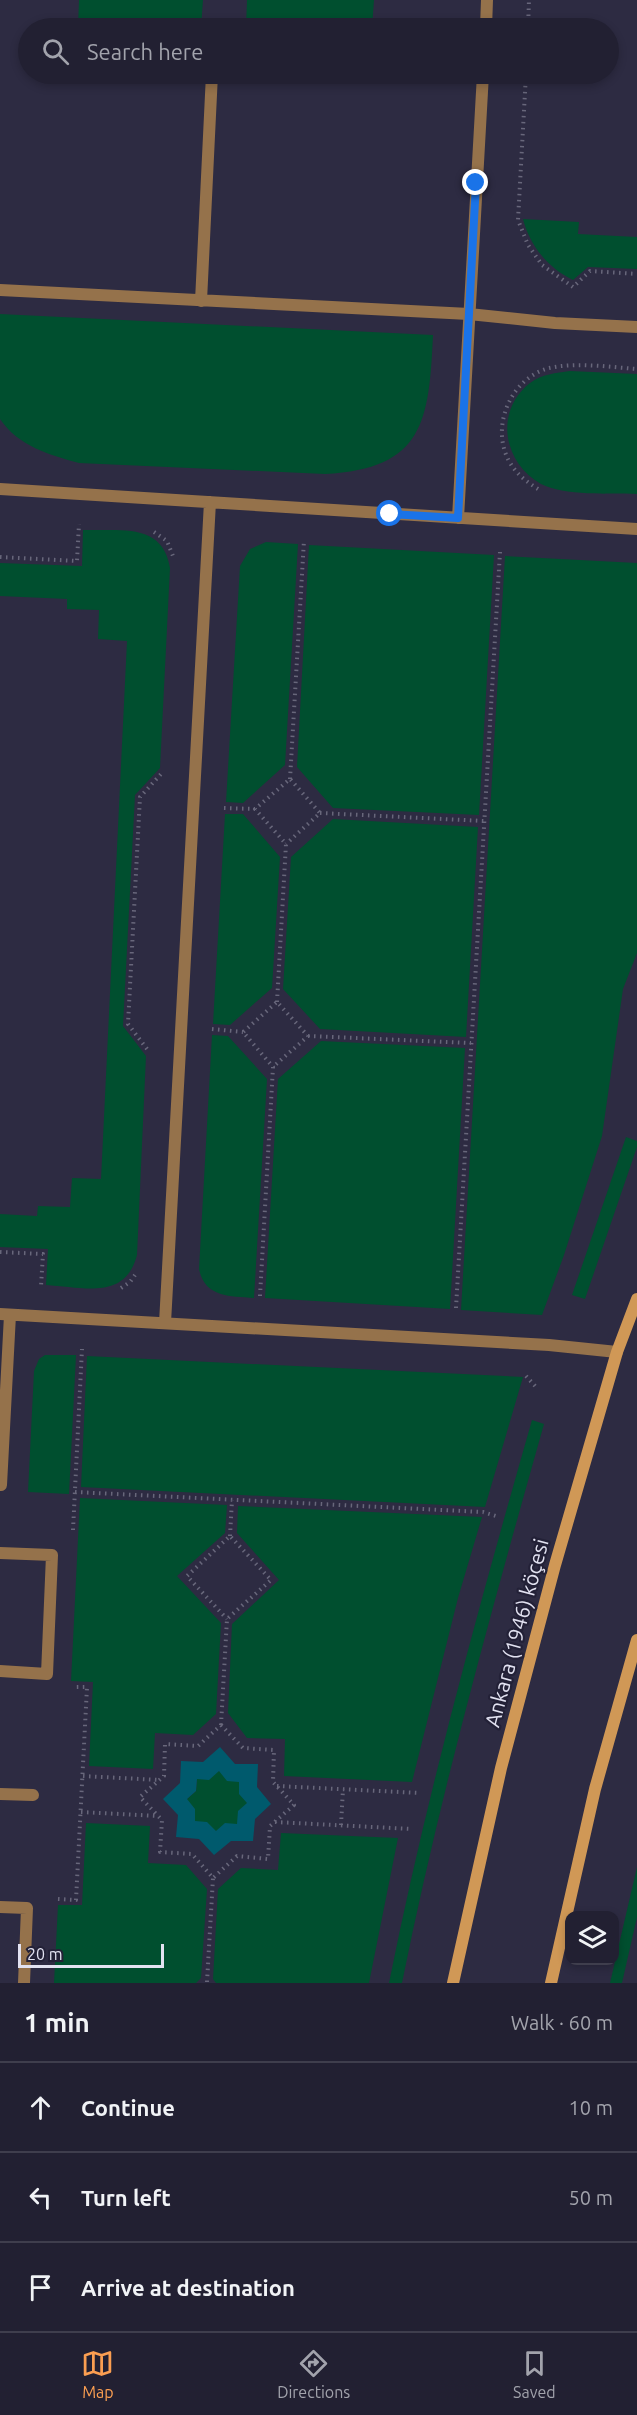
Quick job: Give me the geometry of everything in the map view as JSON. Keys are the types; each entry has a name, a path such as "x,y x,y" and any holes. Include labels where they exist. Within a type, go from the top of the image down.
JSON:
{"main road":[{"name":"Ankara (1946) köçesi","path":"453,1983 501,1768 555,1565 617,1352 637,1299"},
{"path":"551,1983 595,1789 637,1640"}],"lane":[{"path":"486,18 487,0"},
{"path":"201,301 212,84"},
{"path":"458,518 482,84"},
{"path":"0,290 469,314 555,323 637,327"},
{"path":"0,489 637,529"},
{"path":"165,1323 210,502"},
{"path":"1,1485 5,1314 549,1345 617,1352"},
{"path":"0,1553 52,1555 47,1674 0,1671"},
{"path":"0,1794 33,1795"},
{"path":"0,1906 27,1908 24,1983"}],"path":[{"path":"528,18 529,0"},
{"path":"525,84 518,220 528,245 542,265 573,287 590,271 637,274"},
{"path":"541,491 523,479 508,460 502,439 503,417 512,395 527,378 548,369 570,365 637,369"},
{"path":"0,557 77,561 79,524 89,525"},
{"path":"149,530 167,541 174,561"},
{"path":"304,540 290,779 320,813"},
{"path":"455,1314 500,551"},
{"path":"151,1054 128,1024 140,797 165,770"},
{"path":"221,808 255,809 290,779"},
{"path":"255,809 286,844"},
{"path":"243,1032 277,1002 286,844 320,813 484,821"},
{"path":"277,1002 308,1036"},
{"path":"208,1029 243,1032 273,1067 259,1302"},
{"path":"273,1067 308,1036 471,1043"},
{"path":"0,1252 43,1254 41,1290"},
{"path":"118,1290 130,1282 138,1270"},
{"path":"72,1349 94,1350"},
{"path":"518,1372 525,1375 536,1387"},
{"path":"75,1492 483,1512 496,1516"},
{"path":"213,1878 192,1854 160,1852 162,1820 140,1797 164,1776 165,1744 198,1746 221,1725 226,1619 187,1576 230,1536 232,1500"},
{"path":"226,1619 271,1580 230,1536"},
{"path":"206,1983 213,1878 237,1856 268,1858 270,1826 294,1805 273,1782 274,1750 243,1748 221,1725"},
{"path":"83,1776 159,1780"},
{"path":"277,1786 420,1793"},
{"path":"341,1825 343,1789"},
{"path":"81,1812 158,1816"},
{"path":"275,1822 411,1829"}],"green space":[{"path":"79,0 203,0 202,18 78,18"},
{"path":"247,0 374,0 373,18 246,18"},
{"path":"523,219 579,222 578,234 637,237 637,269 588,267 573,280 548,263 541,255 530,238"},
{"path":"0,314 433,335 428,392 423,415 415,435 402,450 383,462 358,470 325,474 79,463 46,453 25,443 0,419"},
{"path":"570,371 637,374 637,494 588,493 551,488 528,475 518,463 511,450 508,436 511,408 530,383 549,374"},
{"path":"83,530 125,530 149,536 159,543 166,553 170,568 160,768 135,795 123,1026 146,1056 137,1255 131,1270 123,1279 113,1285 88,1289 46,1285 48,1249 0,1247 0,1214 37,1216 38,1206 70,1207 72,1178 101,1179 127,641 98,639 99,610 67,609 67,599 0,596 0,563 82,566"},
{"path":"266,542 298,544 285,765 243,803 226,802 240,566 250,549"},
{"path":"309,545 494,555 479,815 333,808 297,767"},
{"path":"505,556 637,563 637,953 623,989 602,1136 542,1315 461,1310"},
{"path":"225,814 243,814 280,857 272,988 230,1025 213,1024"},
{"path":"333,819 478,827 466,1037 320,1029 283,989 291,857"},
{"path":"212,1035 228,1036 267,1079 254,1298 220,1294 207,1285 199,1269"},
{"path":"321,1041 465,1048 450,1309 265,1298 278,1079"},
{"path":"626,1137 637,1141 637,1147 585,1299 572,1295"},
{"path":"45,1355 76,1355 69,1494 28,1492 34,1371 39,1359"},
{"path":"87,1356 523,1377 485,1507 81,1487"},
{"path":"532,1420 544,1424 450,1772 402,1983 389,1983 437,1770 473,1630"},
{"path":"80,1498 227,1505 225,1533 177,1576 221,1623 216,1714 193,1735 155,1733 153,1769 89,1766 93,1682 71,1681"},
{"path":"238,1506 482,1517 458,1598 412,1782 284,1776 285,1739 247,1738 228,1713 232,1624 279,1580 237,1533"},
{"path":"219,1771 239,1782 247,1803 237,1824 216,1831 195,1821 187,1799 196,1791 197,1779"},
{"path":"86,1823 150,1826 148,1863 186,1865 207,1889 201,1978 196,1983 54,1983 58,1905 82,1905"},
{"path":"281,1833 398,1838 369,1983 216,1983 213,1979 218,1889 241,1868 278,1870"},
{"path":"637,1867 637,1917 622,1983 610,1983 614,1965 619,1965 619,1944"}],"water":[{"path":"220,1747 235,1764 258,1764 257,1787 271,1804 255,1819 253,1841 231,1841 214,1855 199,1839 176,1837 178,1815 163,1799 180,1783 181,1761 203,1762","holes":["219,1771 227,1781 239,1782 239,1794 247,1803 238,1811 237,1824 225,1823 216,1831 207,1822 195,1821 195,1809 187,1799 196,1791 197,1779 209,1780"]}],"route":[{"path":"390,514 458,518 476,183"}]}
